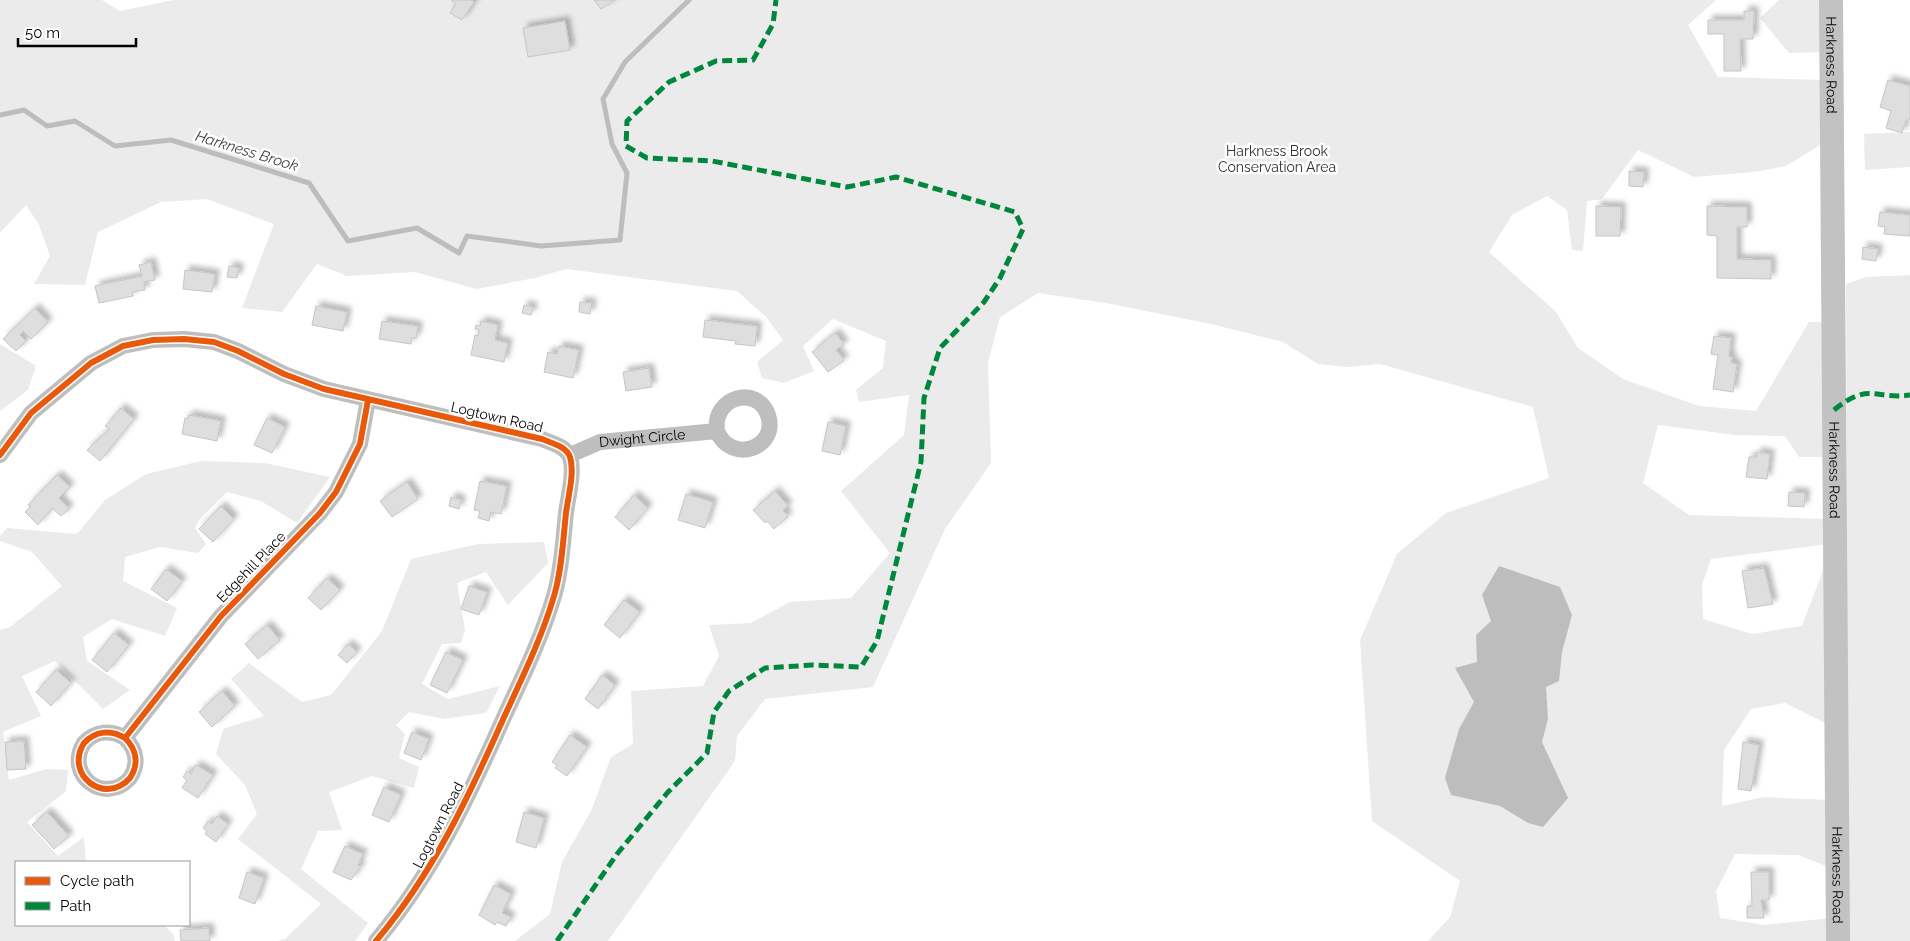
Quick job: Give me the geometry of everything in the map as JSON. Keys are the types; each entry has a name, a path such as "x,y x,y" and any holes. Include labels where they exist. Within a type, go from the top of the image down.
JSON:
{"main road":[{"name":"Harkness Road","path":"1831,0 1838,941"}],"street":[{"name":"Logtown Road","path":"1,452 31,413 91,363 123,346 153,340 184,339 214,342 297,380 368,400 542,439 564,449 570,455 571,474 561,557 555,594 546,620 494,740 442,847 424,879 376,941"},
{"name":"Edgehill Place","path":"125,738 221,616 320,513 336,492 352,464 360,444 368,400"},
{"name":"Dwight Circle","path":"570,455 600,442 717,431"}],"green space":[{"name":"Harkness Brook Conservation Area","path":"0,0 102,0 120,11 173,0 1716,0 1688,25 1718,77 1827,80 1827,141 1786,166 1754,172 1694,177 1638,150 1602,199 1587,201 1583,251 1572,250 1567,210 1547,196 1512,215 1489,252 1556,312 1578,348 1623,379 1699,406 1756,411 1809,322 1828,322 1829,457 1799,457 1785,436 1735,435 1658,425 1643,483 1689,515 1829,519 1829,544 1711,559 1702,585 1703,619 1752,634 1802,626 1824,568 1831,726 1785,703 1751,709 1724,750 1722,806 1764,797 1831,800 1831,868 1798,855 1735,854 1716,891 1720,918 1764,925 1832,918 1832,941 1428,941 1450,917 1460,881 1372,821 1360,640 1397,554 1446,513 1549,478 1533,407 1380,364 1347,367 1318,364 1283,342 1211,324 1106,303 1038,293 1000,317 988,363 991,463 945,529 873,687 765,699 737,736 735,761 608,941 515,941 550,914 562,862 591,811 611,757 633,744 631,691 703,686 719,656 709,625 751,623 790,602 851,598 890,553 841,491 904,435 909,395 859,402 856,390 883,368 886,341 833,319 803,346 814,371 784,383 762,378 757,362 783,340 766,317 737,291 566,269 535,278 477,289 415,272 347,276 317,264 282,312 242,308 274,224 207,199 161,202 98,232 85,285 34,284 50,256 39,225 26,205 0,233"},
{"path":"1779,0 1826,0 1827,52 1789,53 1760,18"},
{"path":"1910,132 1910,167 1865,170 1864,134"},
{"path":"1910,275 1910,941 1848,941 1846,284 1866,277"},
{"path":"0,344 36,366 28,390 0,411"},
{"path":"201,461 265,463 330,477 297,523 261,501 227,492 199,520 195,528 206,544 198,553 160,547 125,557 123,581 177,608 165,636 112,619 83,637 87,661 130,690 103,709 55,661 22,676 41,716 3,732 9,780 46,769 68,770 66,791 27,822 58,856 84,837 86,861 15,861 15,926 165,926 173,934 175,941 0,941 0,630 10,627 62,586 32,552 0,541 0,536 7,528 77,534 105,500 146,474"},
{"path":"544,542 548,563 508,605 486,572 457,583 465,630 461,643 442,644 422,684 448,699 500,686 486,713 444,719 409,712 396,725 405,734 399,758 419,767 414,788 372,776 329,792 342,830 318,831 301,869 368,923 355,941 278,941 285,939 321,904 238,839 257,814 245,785 216,754 223,729 264,716 231,679 249,663 302,702 331,695 382,631 411,559 479,544"}],"shaded area":[{"path":"1499,566 1560,587 1572,615 1562,652 1559,681 1546,687 1548,719 1542,742 1568,798 1543,827 1528,823 1500,806 1451,795 1445,778 1459,729 1474,702 1455,668 1477,662 1476,635 1491,621 1482,595"}],"building":[{"path":"451,0 471,0 474,2 462,20 450,13 456,4"},
{"path":"594,0 615,0 601,9"},
{"path":"1744,11 1754,11 1753,39 1740,39 1741,71 1724,71 1724,34 1708,34 1708,20 1744,20"},
{"path":"565,21 570,50 528,57 523,28"},
{"path":"1888,80 1910,86 1910,117 1909,120 1906,120 1902,133 1886,128 1891,111 1880,107"},
{"path":"1629,171 1644,172 1643,187 1629,186"},
{"path":"1596,206 1621,207 1620,236 1596,236"},
{"path":"1707,206 1747,207 1747,227 1737,227 1737,259 1771,260 1771,279 1717,278 1717,236 1707,235"},
{"path":"1880,212 1910,215 1910,236 1884,234 1885,227 1878,226"},
{"path":"1863,247 1878,249 1876,261 1862,259"},
{"path":"151,262 155,280 144,282 145,290 132,292 133,296 99,303 95,286 142,276 139,265"},
{"path":"229,266 239,268 237,278 227,277"},
{"path":"185,270 215,274 212,292 183,289"},
{"path":"580,302 592,303 590,314 579,312"},
{"path":"524,305 533,307 531,315 522,313"},
{"path":"316,306 347,312 343,331 312,325"},
{"path":"35,308 48,322 31,339 23,331 20,335 26,341 16,351 3,339"},
{"path":"705,320 757,326 755,346 735,344 736,341 703,337"},
{"path":"382,321 418,326 416,338 412,338 411,344 379,339"},
{"path":"481,321 498,325 495,340 508,343 504,362 471,355 475,335 478,336 479,330 475,329 476,325 480,326"},
{"path":"835,333 844,344 836,350 844,360 828,372 812,352"},
{"path":"1714,336 1731,338 1729,356 1732,357 1731,363 1737,364 1733,392 1713,389 1718,355 1711,354"},
{"path":"559,346 579,350 573,378 544,372 548,352 557,354"},
{"path":"649,368 652,387 626,391 623,372"},
{"path":"121,408 134,419 100,461 87,450 109,429 105,426"},
{"path":"189,415 221,421 217,441 182,434 185,418 188,419"},
{"path":"267,418 285,427 272,453 254,445"},
{"path":"828,422 846,426 840,455 822,451"},
{"path":"1757,452 1770,454 1767,479 1746,477 1749,457 1757,457"},
{"path":"57,475 70,487 59,498 69,509 61,516 52,508 38,525 25,512 31,506 28,505"},
{"path":"480,481 507,486 501,514 491,512 489,521 478,518 480,511 474,510"},
{"path":"407,482 418,499 392,517 380,501"},
{"path":"775,491 788,506 783,510 788,516 774,529 767,521 765,523 753,510"},
{"path":"1789,492 1805,493 1804,507 1788,506"},
{"path":"686,494 713,502 705,528 678,520"},
{"path":"634,495 648,508 629,530 615,517"},
{"path":"451,497 461,500 459,509 449,506"},
{"path":"221,506 234,519 213,542 199,529"},
{"path":"1764,568 1773,604 1748,608 1742,571"},
{"path":"166,569 182,581 167,601 151,589"},
{"path":"327,578 340,590 321,610 308,598"},
{"path":"469,586 487,592 479,615 461,609"},
{"path":"624,600 640,612 620,638 604,625"},
{"path":"267,625 280,640 258,659 245,644"},
{"path":"114,633 129,645 107,672 92,660"},
{"path":"348,644 357,652 347,663 338,655"},
{"path":"446,652 463,660 447,693 430,685"},
{"path":"56,670 71,683 51,706 36,692"},
{"path":"602,675 615,685 598,709 585,699"},
{"path":"222,691 235,706 212,727 199,712"},
{"path":"412,732 429,739 421,760 404,753"},
{"path":"570,735 587,747 567,776 555,768 557,765 552,762"},
{"path":"24,741 26,769 7,770 5,742"},
{"path":"1743,742 1759,745 1751,791 1738,789"},
{"path":"196,765 213,775 198,798 182,788 187,780 183,777 187,771 191,774"},
{"path":"384,787 401,795 389,822 372,815"},
{"path":"47,812 69,836 54,849 32,825"},
{"path":"524,812 544,818 536,848 516,842"},
{"path":"217,816 228,824 216,842 205,834 207,831 203,828 208,821 212,824"},
{"path":"345,846 363,854 358,865 361,866 351,880 333,872"},
{"path":"247,872 264,878 255,904 239,898"},
{"path":"1751,872 1769,872 1769,900 1761,900 1764,918 1747,918 1747,906 1752,906"},
{"path":"494,885 511,894 502,913 511,917 506,926 497,922 495,925 479,915"},
{"path":"209,928 210,941 181,941 180,930"}],"waterway":[{"name":"Harkness Brook","path":"0,115 24,110 47,126 75,121 115,146 171,140 309,183 348,241 417,228 459,253 467,236 541,246 620,240 627,173 612,144 603,99 625,62 689,0"}],"marked path":[{"path":"557,941 617,854 668,792 707,753 714,712 729,691 765,668 813,665 861,667 877,641 921,462 924,398 940,348 984,302 1000,278 1023,229 1015,212 896,177 847,187 712,161 647,158 626,146 627,121 669,82 716,61 753,60 773,24 776,0"},
{"path":"1834,410 1846,401 1864,394 1910,395"}],"cycle path":[{"path":"0,455 31,413 91,363 123,346 153,340 184,339 214,342 238,351 284,374 324,389 542,439 558,445 568,453 571,463 571,477 561,565 554,596 538,641 478,775 449,832 416,888 376,941"},
{"path":"125,738 132,747 136,762 130,778 120,786 109,789 99,788 90,783 83,776 79,766 79,755 84,743 93,736 109,732 125,738 221,616 320,513 336,492 360,444 368,400"}]}
